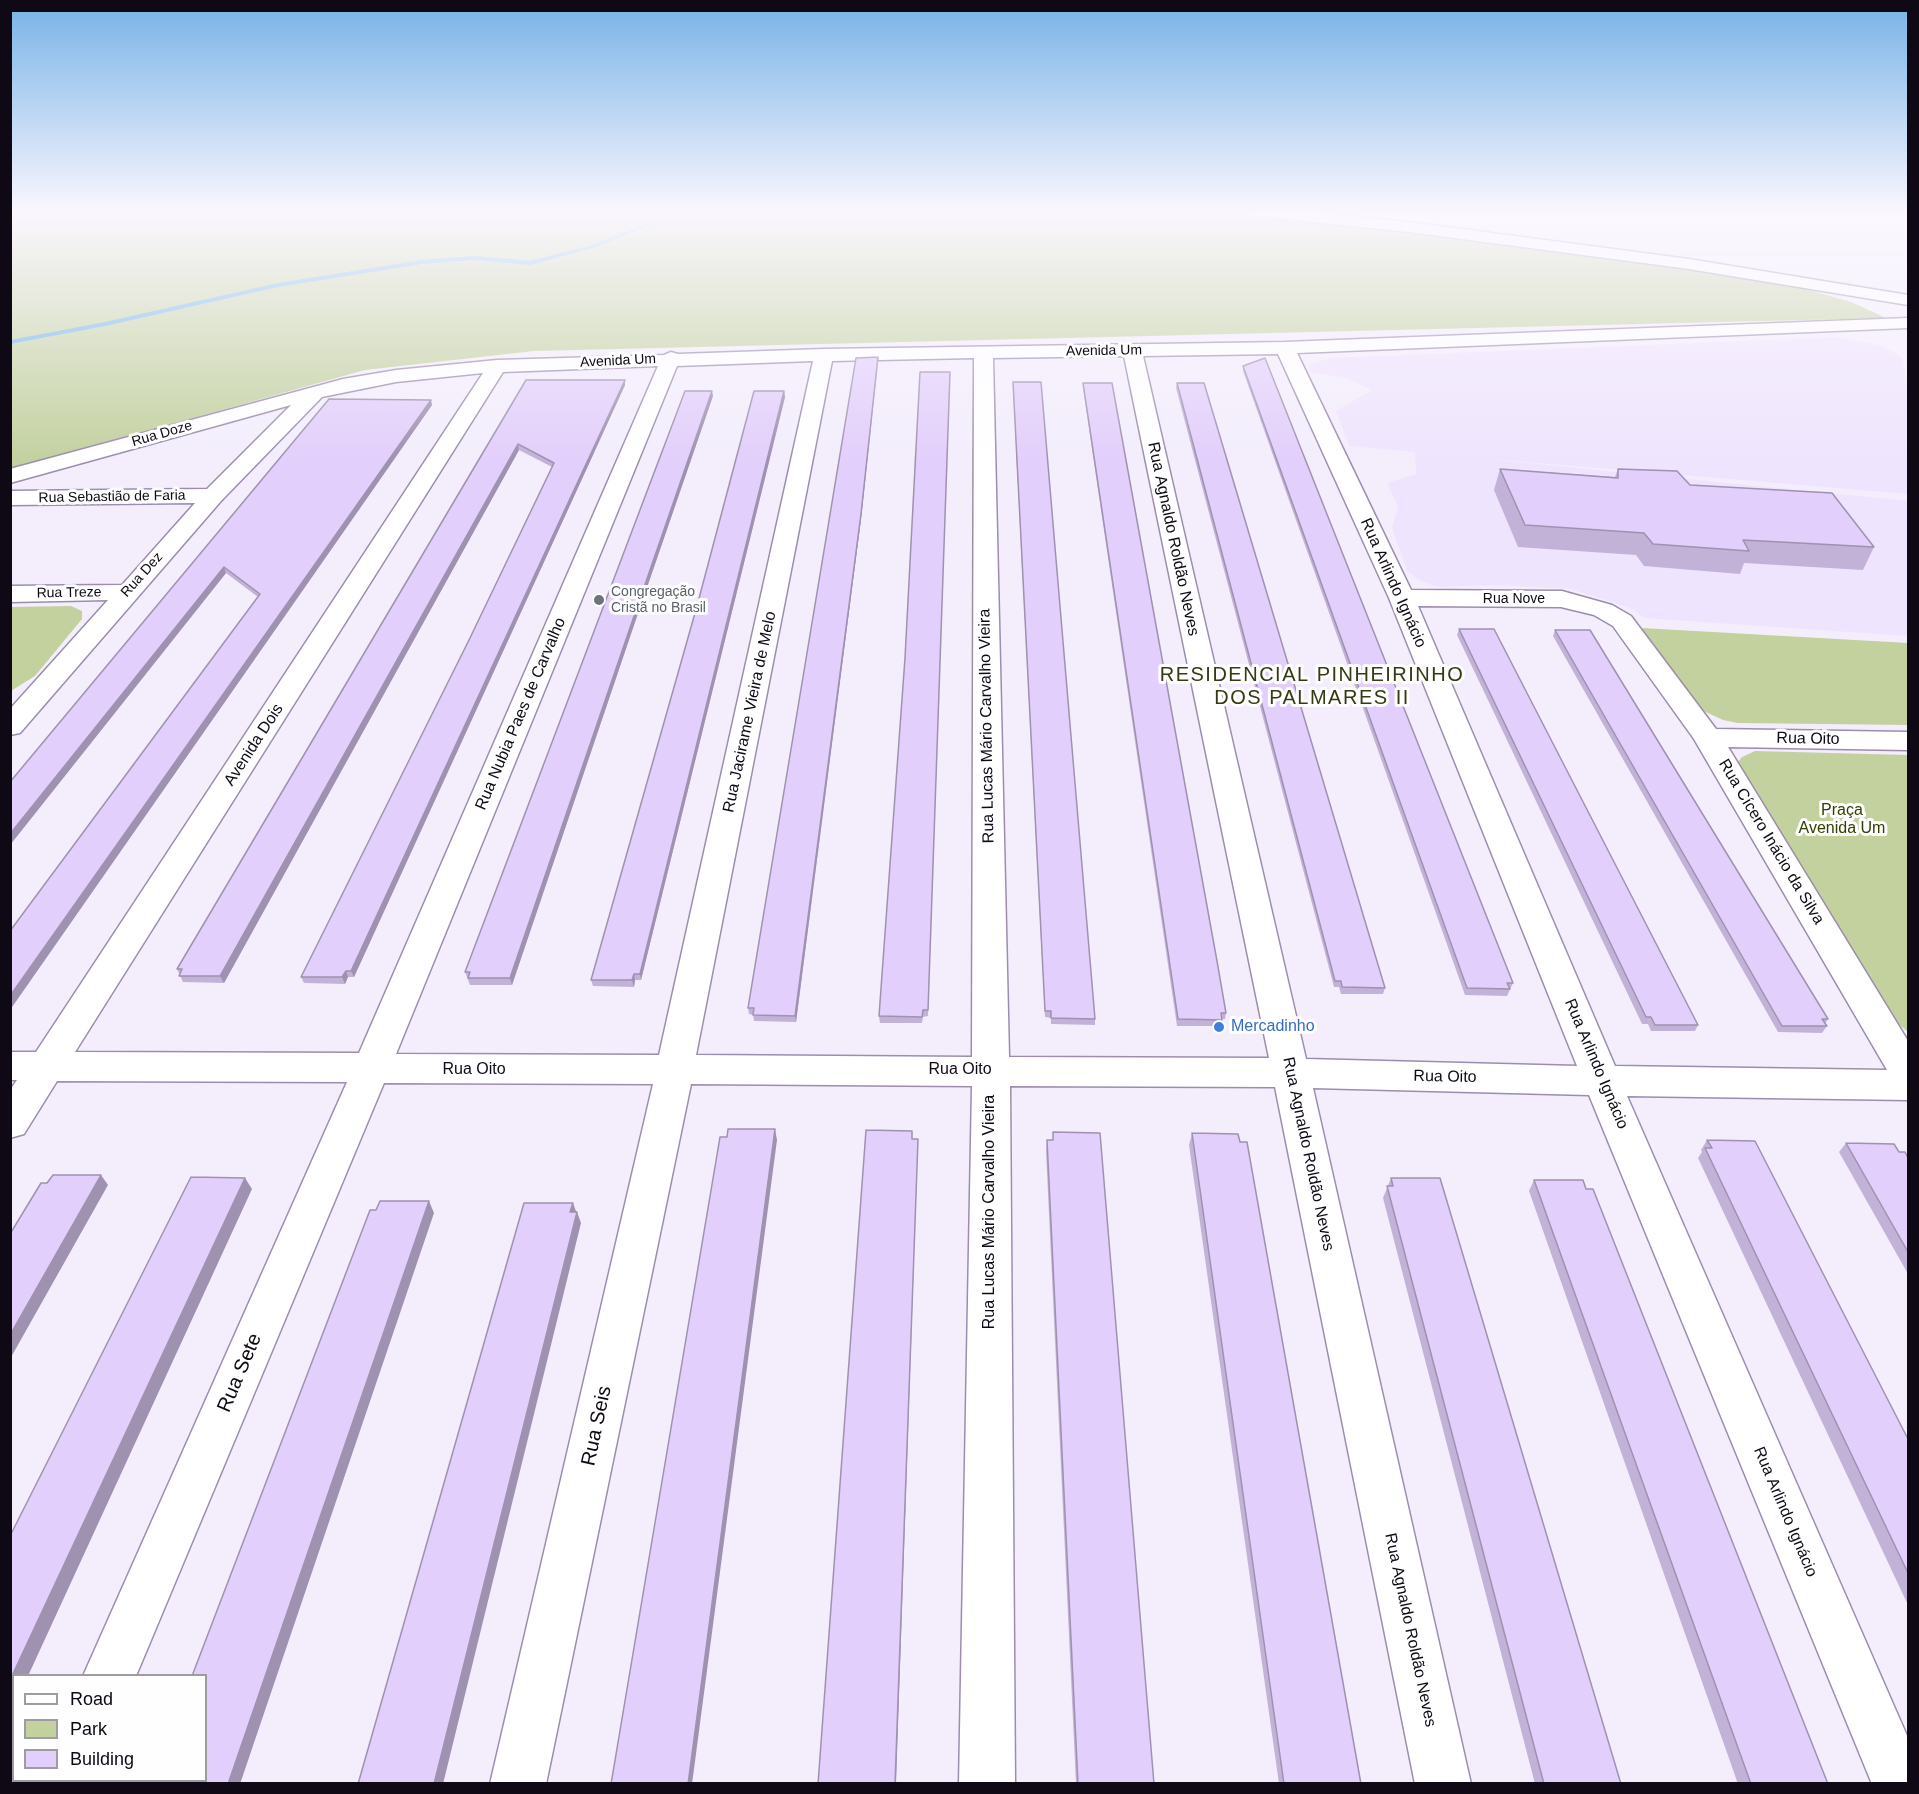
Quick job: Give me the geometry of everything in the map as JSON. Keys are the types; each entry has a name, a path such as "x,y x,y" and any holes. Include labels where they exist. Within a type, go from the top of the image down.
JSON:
{"street":[{"path":"1821,294 1851,302 1902,323 1898,335 1904,345"},
{"path":"1871,294 1908,300"},
{"name":"Avenida Um","path":"314,393 374,379 497,366 671,358 1285,348 1902,323"},
{"name":"Rua Arlindo Ignácio","path":"1285,348 1402,598 1602,1081 1900,1784"},
{"name":"Rua Agnaldo Roldão Neves","path":"1132,350 1291,1073 1443,1784"},
{"name":"Rua Lucas Mário Carvalho Vieira","path":"983,353 991,1070 987,1784"},
{"name":"Rua Jacirame Vieira de Melo","path":"675,1069 824,355"},
{"name":"Rua Nubia Paes de Carvalho","path":"371,1070 671,358"},
{"name":"Avenida Dois","path":"10,1123 497,366"},
{"name":"Rua Doze","path":"10,476 314,393"},
{"name":"Rua Dez","path":"15,717 213,496 314,393"},
{"path":"224,416 280,430"},
{"path":"56,463 42,483 46,490 58,498"},
{"name":"Rua Sebastião de Faria","path":"10,498 213,496"},
{"name":"Rua Treze","path":"10,594 127,592"},
{"name":"Rua Nove","path":"1402,598 1562,599 1603,610 1622,621"},
{"name":"Rua Cícero Inácio da Silva","path":"1622,621 1708,738 1908,1072"},
{"name":"Rua Oito","path":"1708,738 1908,741"},
{"name":"Rua Oito","path":"10,1066 371,1070 991,1070 1291,1073 1602,1081 1908,1085"},
{"name":"Rua Seis","path":"518,1784 675,1069"},
{"name":"Rua Sete","path":"110,1674 371,1070"}],"shaded area":[{"path":"1839,337 1882,346 1900,356 1903,361 1908,390 1908,494 1478,458 1908,501 1908,636 1643,618 1633,609 1571,589 1494,585 1437,587 1419,580 1407,570 1392,528 1398,506 1387,483 1416,474 1415,452 1349,446 1336,411 1372,390 1346,378 1310,372 1309,367 1313,363 1330,358"}],"green space":[{"path":"11,294 1822,294 1851,302 1886,318 534,351 365,370 11,469"},
{"path":"71,606 82,611 82,619 35,676 11,691 11,607"},
{"path":"1642,628 1908,643 1908,725 1738,723 1723,720 1695,707 1686,699"},
{"name":"Praça Avenida Um","path":"1755,751 1908,755 1908,1032 1888,1015 1735,766 1742,757"}],"building":[{"path":"878,357 861,514 795,1016 753,1015 754,1008 748,1008 856,358"},
{"path":"1265,358 1513,983 1507,983 1510,989 1467,988 1243,366"},
{"path":"920,372 950,372 928,1010 923,1010 922,1017 879,1016 905,658"},
{"path":"526,380 625,380 351,971 346,971 342,977 301,977 469,640 554,463 518,444 220,976 179,976 182,969 177,969"},
{"path":"1013,382 1041,382 1095,1019 1051,1018 1051,1011 1045,1011"},
{"path":"1083,383 1112,383 1226,1013 1221,1013 1222,1020 1178,1019"},
{"path":"1177,383 1204,383 1385,988 1342,987 1341,981 1335,981"},
{"path":"685,391 712,391 510,978 468,978 470,972 465,972"},
{"path":"754,391 784,391 640,974 634,974 632,980 591,980 697,606"},
{"path":"329,399 431,400 10,996 10,931 260,594 224,567 10,834 10,782"},
{"path":"1500,469 1618,478 1618,469 1677,471 1690,485 1832,493 1874,547 1743,540 1749,551 1653,544 1644,533 1525,525"},
{"path":"1459,629 1494,629 1698,1025 1655,1025 1651,1017 1646,1017"},
{"path":"1555,630 1590,630 1828,1019 1822,1019 1827,1026 1782,1026"},
{"path":"728,1129 775,1129 688,1784 611,1784 720,1137 727,1137"},
{"path":"866,1130 912,1131 912,1139 918,1139 895,1784 818,1784"},
{"path":"1053,1132 1100,1133 1154,1784 1078,1784 1047,1140 1053,1140"},
{"path":"1192,1133 1238,1134 1240,1142 1247,1142 1361,1784 1284,1784"},
{"path":"1707,1140 1755,1141 1908,1439 1908,1573 1705,1148 1712,1148"},
{"path":"1846,1143 1894,1144 1899,1152 1905,1152 1908,1158 1908,1252"},
{"path":"53,1175 101,1175 10,1335 10,1234 41,1183 47,1183"},
{"path":"191,1177 245,1178 10,1680 10,1536"},
{"path":"1391,1178 1440,1178 1621,1784 1544,1784 1387,1186 1393,1186"},
{"path":"1534,1180 1583,1180 1586,1189 1593,1189 1828,1784 1751,1784"},
{"path":"380,1201 429,1201 228,1784 150,1784 151,1782 207,1782 207,1674 193,1674 370,1210 376,1210"},
{"path":"524,1203 573,1203 570,1212 577,1212 434,1784 358,1784"}],"waterway":[{"path":"10,342 105,324 239,294"}],"place":[{"name":"Congregação Cristã no Brasil","path":"599,600"},
{"name":"Mercadinho","path":"1219,1027"}],"district":[{"name":"RESIDENCIAL PINHEIRINHO DOS PALMARES II","path":"1312,686"}]}
